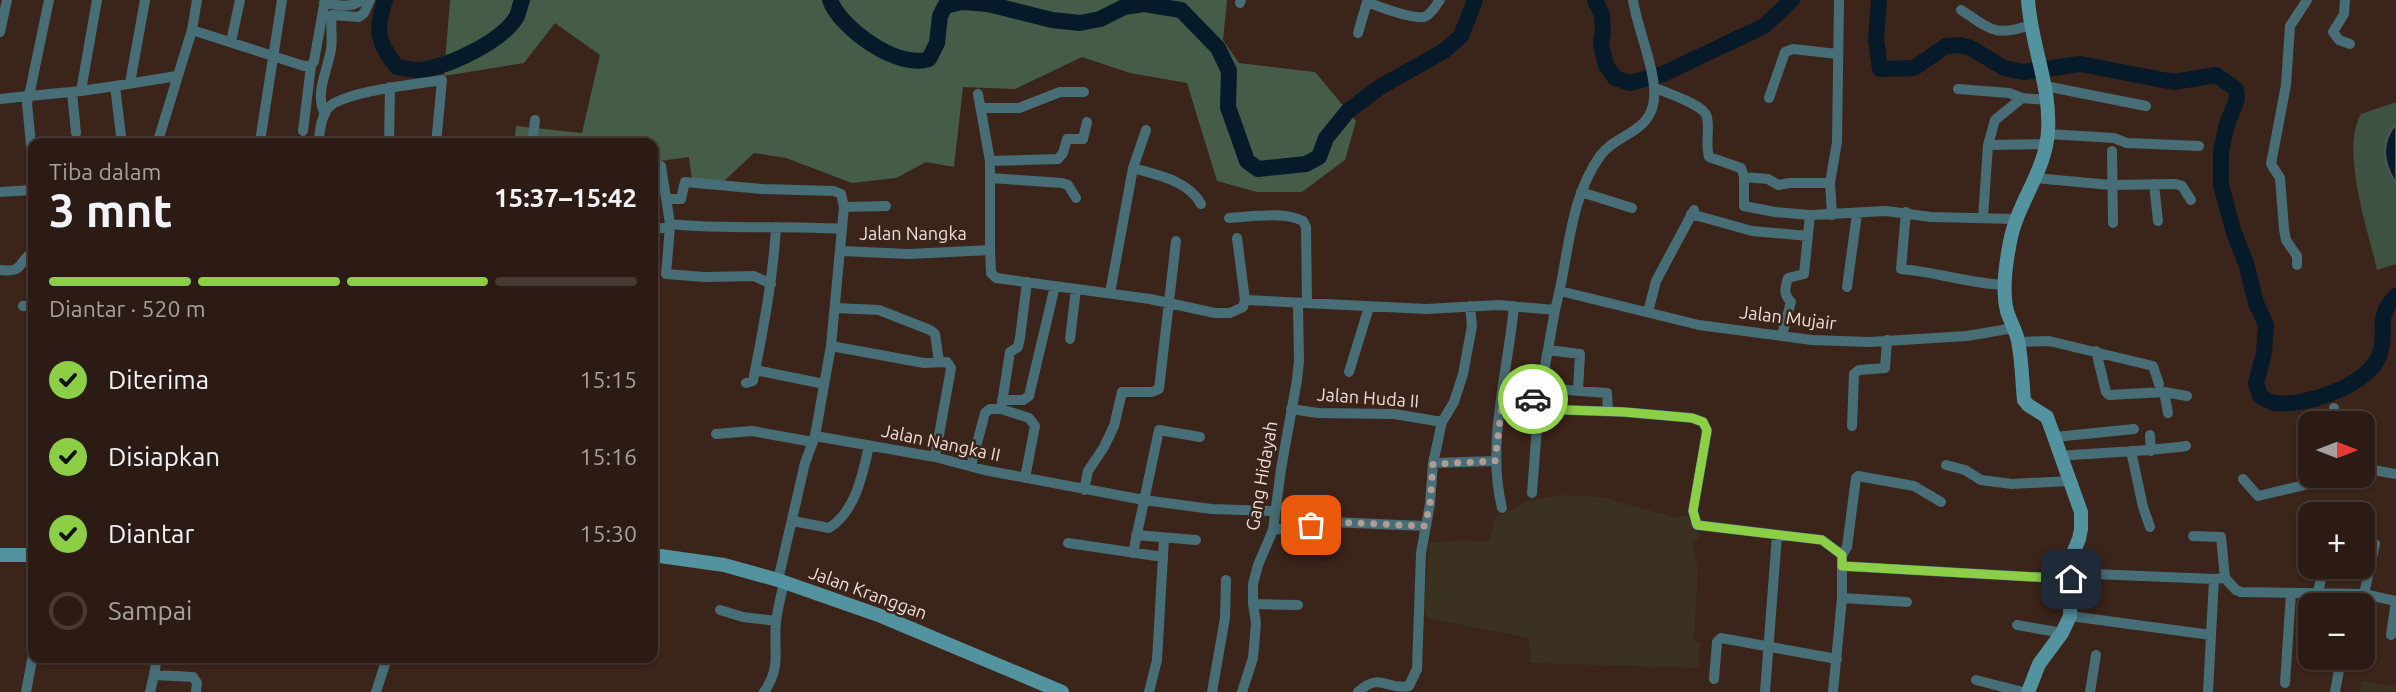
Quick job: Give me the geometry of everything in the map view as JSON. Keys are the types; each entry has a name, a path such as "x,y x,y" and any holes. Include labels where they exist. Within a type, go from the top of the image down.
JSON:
{"street":[{"path":"0,32 7,0"},
{"path":"30,138 27,103 49,0"},
{"path":"76,133 77,91 97,0"},
{"path":"130,83 145,0"},
{"path":"159,138 191,30 197,0"},
{"path":"231,42 240,0"},
{"path":"261,135 282,0"},
{"path":"303,131 311,66 325,1 345,6 356,5 361,0"},
{"path":"325,114 320,105 332,48 332,15 359,17 370,0"},
{"path":"1358,33 1368,1 1385,10 1424,17 1431,13 1440,0"},
{"path":"1532,493 1539,405 1566,249 1581,192 1600,156 1646,123 1653,106 1654,87 1633,0"},
{"path":"1832,215 1830,183 1837,142 1839,0"},
{"path":"1976,680 2026,692 2039,664 2062,633 2070,616 2071,558 2081,529 2081,512 2055,437 2044,414 2024,400 2016,335 2007,310 2006,285 2010,242 2016,219 2035,178 2048,139 2044,80 2028,0"},
{"path":"2297,265 2297,256 2284,229 2280,178 2271,164 2286,85 2290,26 2307,0"},
{"path":"2345,0 2344,14 2333,32 2339,40 2350,44"},
{"path":"1961,10 1992,31 2003,33 2031,25"},
{"path":"191,30 311,66"},
{"path":"1769,98 1784,52 1793,49 1837,54"},
{"path":"0,99 177,76"},
{"path":"319,138 325,114 333,104 390,87 442,80 437,138"},
{"path":"1983,218 1989,145 1995,120 2044,80"},
{"path":"2044,80 2146,106"},
{"path":"116,86 121,138"},
{"path":"388,138 390,87"},
{"path":"1654,87 1703,108 1707,117 1706,146 1709,157 1741,168 1744,177 1744,206 1810,215 1886,211 1931,217 2016,219"},
{"path":"1958,89 2009,93 2022,98"},
{"path":"981,108 1019,108 1060,92 1084,92"},
{"path":"978,94 990,161 990,250"},
{"path":"532,138 534,120"},
{"path":"990,161 1058,159 1068,139 1083,139 1087,122"},
{"path":"1110,293 1133,168 1146,130"},
{"path":"1989,145 2048,139 2115,138 2127,143 2199,146"},
{"path":"2112,151 2113,223"},
{"path":"661,166 670,225 666,274 704,277 748,275 771,284"},
{"path":"1133,168 1186,186 1195,194 1200,205"},
{"path":"1744,177 1768,179 1778,185 1830,183"},
{"path":"991,178 1062,183 1076,198"},
{"path":"2035,178 2111,185 2182,186 2191,200"},
{"path":"666,200 681,199 685,182 762,189 834,191 841,194 844,206 841,251"},
{"path":"2154,184 2158,221"},
{"path":"0,192 28,190"},
{"path":"1581,192 1632,208"},
{"path":"844,206 886,206"},
{"path":"1648,312 1656,281 1693,211 1752,231 1808,236"},
{"path":"1906,212 1901,269 1931,272 1981,284 2006,285"},
{"path":"1847,287 1857,214"},
{"path":"1782,335 1791,302 1784,289 1788,278 1804,274 1810,215"},
{"name":"Gang Hidayah","path":"1229,218 1296,218 1303,221 1306,228 1299,361 1273,530 1253,584 1256,623 1253,658 1242,692"},
{"path":"658,228 670,225 842,229"},
{"path":"746,383 753,381 771,284 776,227"},
{"path":"1237,238 1245,299 1369,307 1426,309 1514,306 1555,310"},
{"path":"1084,490 1093,462 1114,426 1122,392 1152,392 1159,389 1176,241"},
{"name":"Jalan Nangka","path":"764,692 773,680 777,659 776,621 781,581 805,463 814,439 831,346 841,251 909,254 990,250 993,277 1170,302 1215,313 1230,313 1243,307 1245,299"},
{"path":"0,270 18,270 28,258"},
{"path":"1002,404 1010,352 1018,347 1027,282"},
{"path":"971,466 985,413 1002,404 1024,400 1029,396 1055,286"},
{"path":"1070,339 1076,289"},
{"name":"Jalan Mujair","path":"1560,291 1699,325 1822,341 2016,335 2153,366 2162,388"},
{"path":"1358,692 1368,683 1409,686 1417,669 1420,571 1433,464 1442,422 1454,402 1463,374 1472,326 1470,306"},
{"path":"1502,508 1497,490 1495,461 1514,306"},
{"path":"1349,372 1369,307"},
{"path":"835,308 879,310 930,330 936,334 938,341 939,362"},
{"path":"1852,426 1854,374 1859,370 1885,368 1887,340"},
{"path":"831,346 924,363 947,362 951,368 935,457"},
{"path":"1548,350 1580,354 1577,391"},
{"path":"2096,351 2107,394 2162,388 2187,396"},
{"path":"755,370 824,384"},
{"path":"1542,388 1607,393 1608,411"},
{"path":"2162,388 2168,413"},
{"path":"1503,396 1539,405 1692,418 1703,422 1707,430 1693,511 1697,525 1822,540 1842,560 2071,576 2219,578 2241,592 2298,593"},
{"path":"1002,404 1028,418 1035,426 1025,478"},
{"name":"Jalan Huda II","path":"1291,409 1318,413 1394,414 1442,422"},
{"path":"2055,437 2134,429"},
{"path":"1133,553 1159,430 1200,437"},
{"name":"Jalan Nangka II","path":"716,434 752,431 869,446 1144,500 1211,509 1274,511"},
{"path":"2150,435 2151,451"},
{"path":"793,521 829,528 835,525 854,498 869,446"},
{"path":"2061,456 2151,451 2186,446"},
{"path":"2131,451 2150,527"},
{"path":"1433,464 1495,461"},
{"path":"1946,465 1965,470 1980,480 2012,484 2070,481"},
{"path":"2375,470 2396,474"},
{"path":"1833,692 1842,598 1842,560 1847,547 1856,478 1858,476 1914,486 1941,502"},
{"path":"2243,479 2258,496 2298,487"},
{"path":"1273,530 1330,522 1425,526"},
{"path":"1136,535 1196,540"},
{"path":"1765,692 1777,535"},
{"path":"2193,536 2221,537 2208,692"},
{"path":"1149,692 1157,660 1164,538"},
{"path":"1068,543 1163,557"},
{"path":"0,555 28,555"},
{"name":"Jalan Kranggan","path":"658,556 724,565 781,581 881,617 1055,690"},
{"path":"2318,593 2321,579"},
{"path":"1212,692 1225,618 1226,580"},
{"path":"2286,683 2291,593"},
{"path":"2375,596 2396,601 2390,635"},
{"path":"1842,598 1907,602"},
{"path":"1253,604 1298,605"},
{"path":"720,610 743,617 776,621"},
{"path":"2070,616 2211,635"},
{"path":"2017,625 2062,633"},
{"path":"1714,678 1718,639 1837,659"},
{"path":"2090,692 2096,655"},
{"path":"26,692 31,663"},
{"path":"150,692 156,663"},
{"path":"376,692 385,663"},
{"path":"2335,692 2339,670"},
{"path":"154,675 193,677 197,682 196,692"}],"shaded area":[{"path":"1558,495 1602,497 1676,518 1687,515 1700,536 1693,543 1698,569 1694,640 1700,643 1699,668 1531,663 1528,638 1426,618 1424,608 1429,542 1489,541 1496,517 1526,502"},
{"path":"2362,681 2396,687 2396,692 2359,692"}],"green space":[{"path":"450,0 1227,0 1223,40 1239,63 1315,72 1356,121 1345,160 1302,192 1257,192 1217,181 1187,83 1130,73 1082,57 1015,89 963,87 954,167 926,162 896,178 852,183 786,158 754,153 721,184 692,181 689,157 658,161 658,138 515,138 516,126 582,133 600,55 555,23 524,63 444,76"},
{"path":"2396,102 2396,264 2377,270 2354,169 2355,130 2361,114"}],"water":[{"path":"2396,124 2396,183 2388,168 2385,153 2387,138"}],"waterway":[{"path":"385,0 379,28 385,50 397,67 418,70 458,59 487,44 510,25 517,16 522,0"},
{"path":"830,0 845,23 872,44 887,53 916,61 929,59 937,43 940,16 945,6 963,2 988,4 1052,20 1080,23 1100,19 1124,7 1144,4 1181,10 1218,48 1229,71 1228,107 1247,161 1258,169 1306,164 1319,157 1326,138 1348,111 1380,87 1444,51 1461,36 1475,0"},
{"path":"1595,0 1602,15 1601,45 1606,65 1615,78 1630,83 1663,74 1764,26 1792,0"},
{"path":"1879,0 1876,39 1880,69 1914,68 1946,46 1959,45 1971,48 2004,68 2024,72 2080,64 2174,82 2216,75 2236,89 2237,99 2227,124 2221,151 2221,185 2256,303 2266,325 2264,353 2256,383 2260,396 2274,403 2302,402 2334,392 2362,377 2379,356 2383,340 2383,319 2389,304 2396,296"}],"way so far":[{"path":"1311,525 1330,522 1425,526 1430,504 1433,464 1495,461 1503,396 1533,399"}],"route":[{"path":"1533,399 1539,400 1538,409 1624,412 1692,418 1703,422 1707,430 1693,511 1697,525 1822,540 1842,555 1842,566 2071,579"}]}
